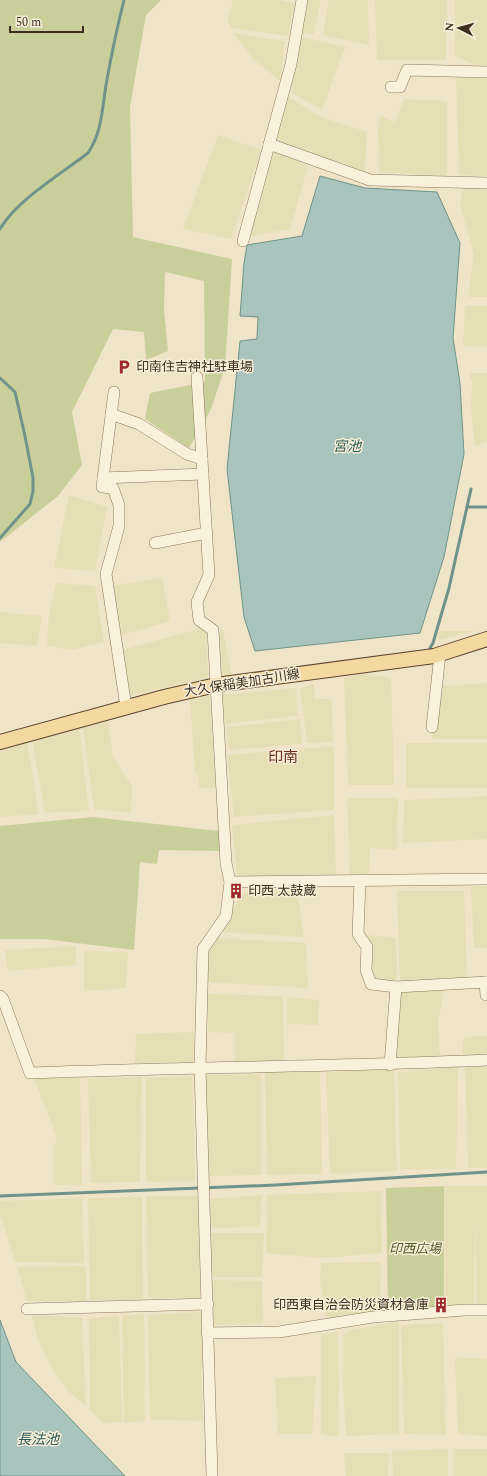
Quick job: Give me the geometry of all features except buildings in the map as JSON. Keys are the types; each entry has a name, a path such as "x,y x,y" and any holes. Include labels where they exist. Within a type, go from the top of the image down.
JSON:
{"main road":[{"name":"大久保稲美加古川線","path":"0,742 126,707 216,685 440,654 487,639"}],"street":[{"path":"244,241 291,64 302,0"},
{"path":"391,86 400,87 407,70 487,72"},
{"path":"270,144 370,180 487,183"},
{"path":"197,377 209,575 197,602 199,620 213,630 226,863 230,882 226,916 203,949 200,1067 212,1476"},
{"path":"114,392 102,487 113,488 119,505 119,526 106,574 126,707"},
{"path":"111,414 139,424 187,454 202,459"},
{"path":"103,478 203,474"},
{"path":"155,543 207,533"},
{"path":"432,727 440,654"},
{"path":"230,882 487,879"},
{"path":"360,881 358,934 367,947 366,970 371,984 396,988 486,982 486,995"},
{"path":"390,1065 396,988"},
{"path":"0,996 3,999 30,1073 200,1067 390,1065 487,1060"},
{"path":"27,1309 208,1304"},
{"path":"207,1333 279,1332 374,1317 465,1310 487,1310"}],"shaded area":[{"path":"233,0 280,0 294,4 288,36 231,28 227,21"},
{"path":"306,0 321,0 314,34 301,33"},
{"path":"329,0 368,0 369,45 323,35"},
{"path":"375,0 447,0 446,60 377,60"},
{"path":"455,0 487,0 487,65 474,64 455,56"},
{"path":"233,33 285,41 280,81 253,59"},
{"path":"301,37 345,47 322,110 291,92 292,78"},
{"path":"456,77 487,78 487,176 459,175"},
{"path":"288,97 321,117 367,132 365,172 276,141"},
{"path":"404,99 447,101 447,176 379,172 378,129 380,116 395,122"},
{"path":"218,135 261,150 231,239 183,229"},
{"path":"272,150 308,166 290,229 250,236"},
{"path":"487,188 487,297 468,297 474,255 460,204 463,189"},
{"path":"465,306 487,306 487,347 463,346"},
{"path":"469,373 487,373 487,442 475,446 471,409 472,382"},
{"path":"69,495 107,507 95,571 54,568"},
{"path":"162,578 170,621 122,635 112,586"},
{"path":"56,583 95,586 104,642 71,650 47,645 49,614"},
{"path":"0,612 42,616 37,646 0,643"},
{"path":"206,627 208,677 130,696 122,650"},
{"path":"217,629 223,630 232,676 221,678"},
{"path":"440,631 476,631 438,640"},
{"path":"364,674 391,677 394,785 348,785 344,678"},
{"path":"487,683 487,739 433,739 432,733 437,729 443,686"},
{"path":"314,684 315,699 332,699 333,742 307,743 300,688"},
{"path":"296,688 298,716 225,724 221,695"},
{"path":"210,693 216,788 199,788 199,776 195,774 190,697"},
{"path":"300,719 302,744 229,750 226,727"},
{"path":"108,720 113,757 132,786 131,813 94,809 83,727"},
{"path":"79,727 89,811 45,813 32,739"},
{"path":"27,740 39,814 0,817 0,748"},
{"path":"406,743 487,743 487,788 406,788"},
{"path":"334,746 334,810 234,817 227,755"},
{"path":"487,796 487,839 403,843 404,800"},
{"path":"347,798 398,798 397,850 370,848 369,878 350,878"},
{"path":"334,815 336,877 237,877 232,825"},
{"path":"487,886 487,948 474,948 471,887"},
{"path":"297,890 304,937 223,932 238,900 244,893"},
{"path":"397,891 464,891 467,978 400,982"},
{"path":"367,935 396,938 397,982 375,979 369,970"},
{"path":"218,938 306,943 308,988 208,982 208,952"},
{"path":"76,946 76,965 8,971 5,950"},
{"path":"84,951 128,952 126,988 84,991"},
{"path":"445,987 438,1021 440,1058 397,1060 395,1036 398,991"},
{"path":"208,994 283,996 284,1062 235,1064 235,1033 208,1032"},
{"path":"287,997 319,1000 318,1025 287,1024"},
{"path":"194,1032 193,1062 135,1063 136,1034"},
{"path":"487,1036 487,1058 465,1057 462,1053 464,1037"},
{"path":"487,1065 487,1168 468,1168 465,1066"},
{"path":"458,1066 456,1169 400,1169 398,1073"},
{"path":"394,1069 397,1171 330,1174 326,1072"},
{"path":"320,1071 322,1174 267,1175 265,1072"},
{"path":"261,1074 261,1175 208,1176 206,1075"},
{"path":"142,1077 140,1182 91,1183 88,1079"},
{"path":"192,1077 195,1181 146,1182 146,1078"},
{"path":"34,1078 80,1078 82,1185 53,1185 53,1149 57,1138"},
{"path":"444,1186 487,1186 487,1306 477,1306 475,1217 474,1306 446,1307"},
{"path":"381,1191 382,1253 322,1258 266,1253 267,1195"},
{"path":"262,1195 260,1227 212,1228 209,1199"},
{"path":"146,1196 199,1196 200,1299 148,1297"},
{"path":"142,1197 143,1301 90,1300 88,1198"},
{"path":"82,1198 84,1263 15,1262 0,1213 0,1201"},
{"path":"210,1233 264,1233 262,1277 212,1277"},
{"path":"381,1262 380,1313 327,1318 320,1281 321,1263"},
{"path":"86,1266 86,1302 27,1301 17,1267"},
{"path":"212,1280 262,1281 263,1324 214,1325"},
{"path":"201,1312 203,1421 150,1420 148,1315"},
{"path":"144,1314 145,1421 124,1423 122,1316"},
{"path":"119,1315 122,1422 103,1423 90,1410 89,1319"},
{"path":"32,1316 82,1317 86,1406 70,1393 53,1370 38,1339"},
{"path":"399,1322 399,1434 346,1436 343,1386 343,1335 350,1330"},
{"path":"443,1323 446,1435 404,1434 401,1325"},
{"path":"338,1331 339,1436 321,1435 321,1335"},
{"path":"455,1357 487,1359 487,1436 458,1434"},
{"path":"316,1376 312,1434 278,1434 275,1378"},
{"path":"448,1449 448,1476 393,1476 392,1451"},
{"path":"453,1449 487,1449 487,1476 453,1476"},
{"path":"344,1453 389,1453 388,1476 346,1476"}],"green space":[{"path":"0,0 161,0 146,15 130,107 133,237 232,259 225,367 211,409 189,448 145,419 150,393 205,382 204,281 165,272 164,309 168,351 146,360 144,332 113,329 72,412 82,465 58,496 0,542"},
{"path":"93,817 219,831 220,851 159,850 157,864 140,862 134,950 44,939 0,939 0,826"},
{"name":"印西広場","path":"444,1186 444,1309 388,1310 386,1188"}],"water":[{"name":"宮池","path":"320,176 365,188 437,192 460,243 453,338 460,383 464,454 444,557 420,633 255,651 244,617 227,469 240,341 257,339 258,317 240,316 244,263 247,245 302,236"},
{"name":"長法池","path":"0,1320 16,1362 125,1476 0,1476"}],"waterway":[{"path":"0,229 17,208 28,198 88,153 93,145 101,120 110,64 124,0"},
{"path":"0,378 15,392 33,478 33,491 30,504 0,538"},
{"path":"430,648 433,643 449,588 471,489"},
{"path":"467,507 487,507"},
{"path":"0,1196 276,1185 487,1172"}],"place":[{"name":"印南住吉神社駐車場","path":"124,367"},
{"name":"印西 太鼓蔵","path":"236,891"},
{"name":"印西東自治会防災資材倉庫","path":"441,1305"}],"district":[{"name":"印南","path":"283,757"}]}
